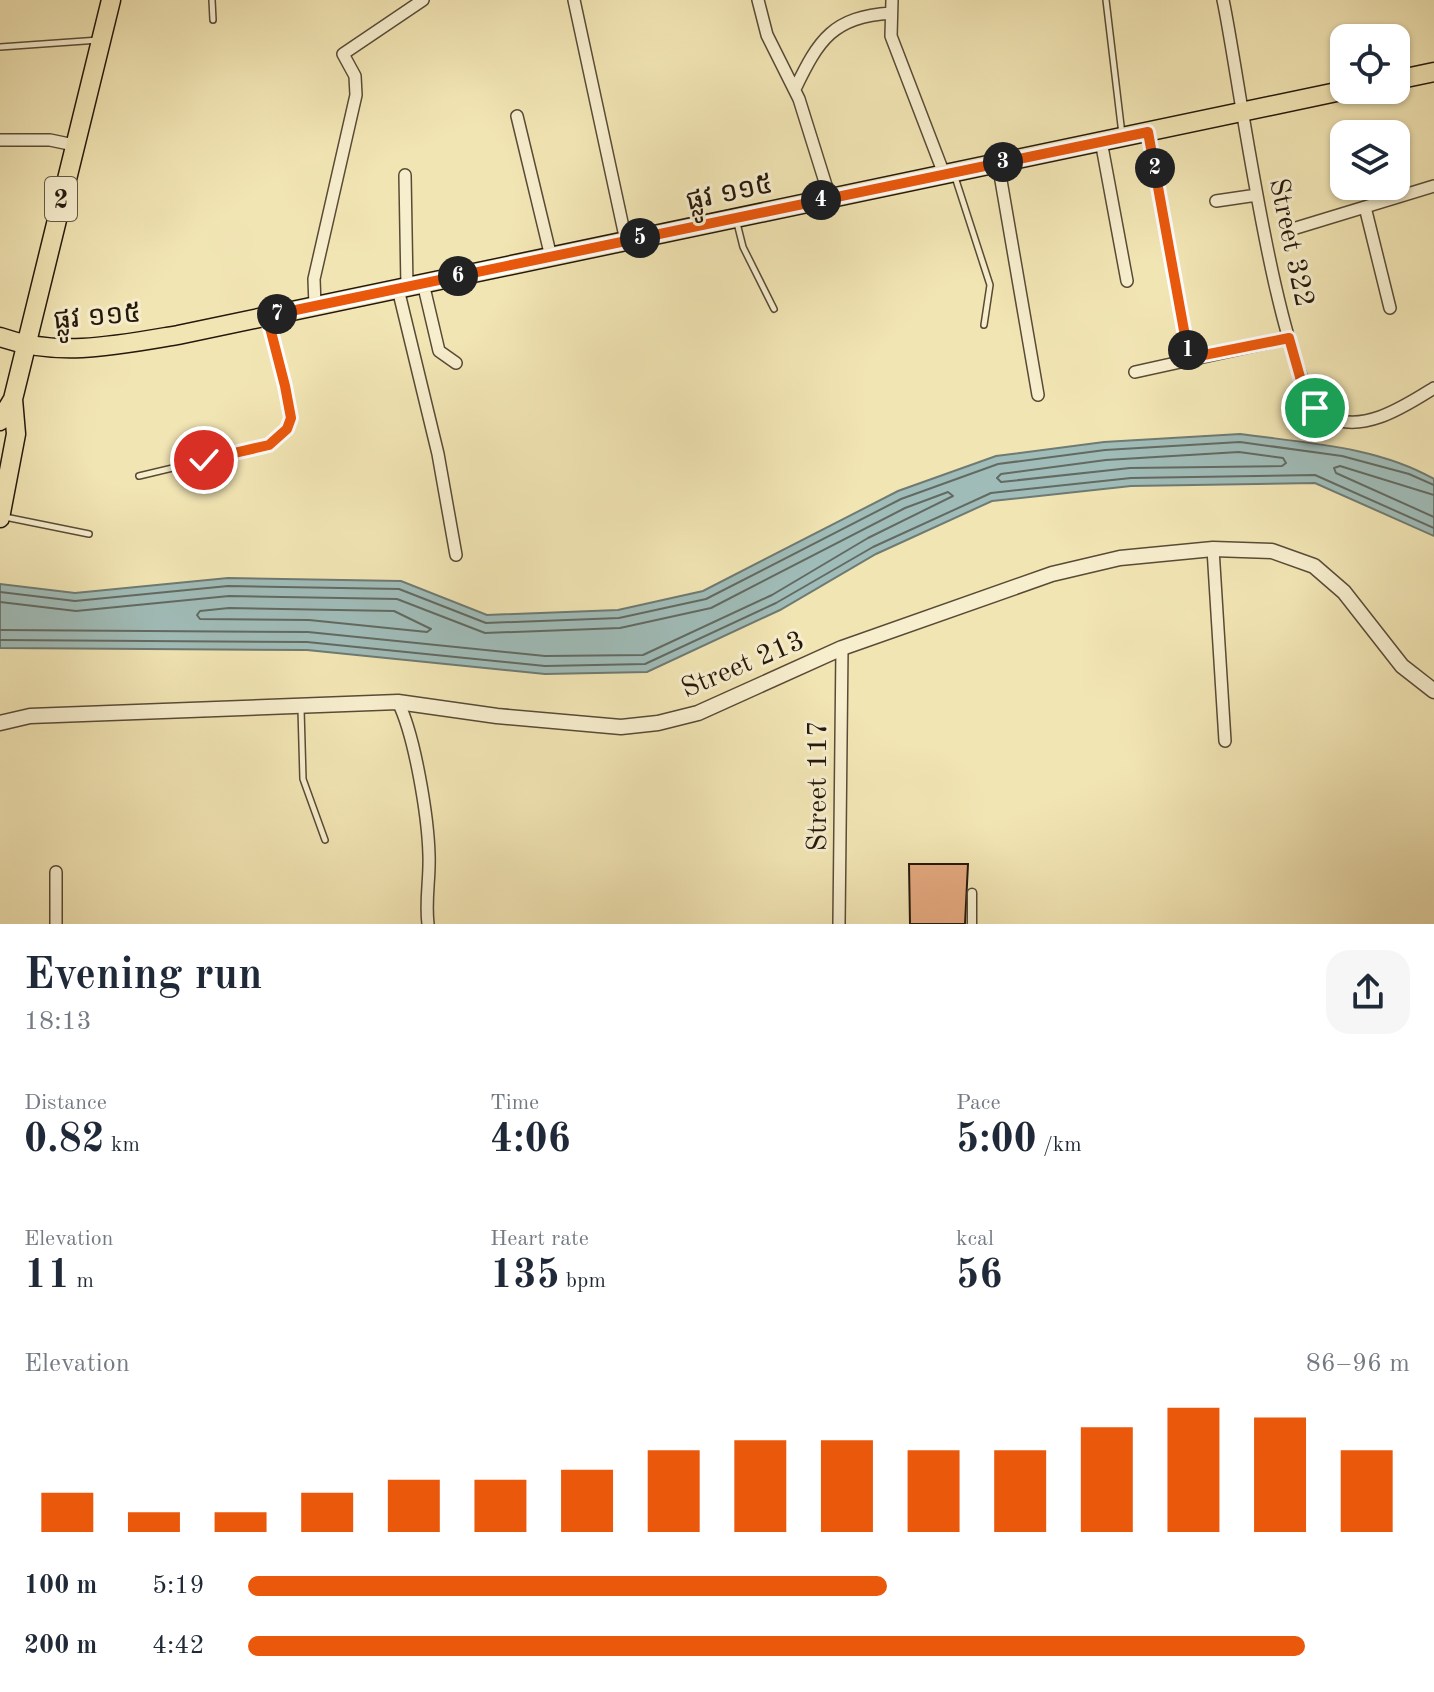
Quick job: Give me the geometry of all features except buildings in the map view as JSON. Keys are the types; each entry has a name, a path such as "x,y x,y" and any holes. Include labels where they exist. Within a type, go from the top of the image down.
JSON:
{"main road":[{"name":"2","path":"0,421 13,399 111,0"},
{"path":"1410,77 1434,72"},
{"name":"ផ្លូវ ១១៥","path":"26,346 116,345 267,316 1330,93"},
{"path":"0,337 26,346"},
{"path":"0,352 26,346"},
{"name":"2","path":"0,517 16,434 13,399"}],"street":[{"path":"315,306 314,279 356,95 355,76 343,54 423,0"},
{"path":"574,0 626,241"},
{"path":"758,0 767,35 795,89 830,198"},
{"path":"892,0 891,36 898,58 948,173"},
{"name":"Street 322","path":"1223,0 1257,195 1289,338 1307,397 1327,417 1362,422 1386,415 1434,388"},
{"path":"795,89 825,37 841,24 866,15 891,13"},
{"path":"517,116 551,257"},
{"path":"1148,132 1189,358"},
{"path":"0,140 50,140 74,145"},
{"path":"1101,141 1127,281"},
{"path":"998,163 1038,395"},
{"path":"405,175 409,286 456,555"},
{"path":"1296,228 1434,186"},
{"path":"1216,201 1257,195"},
{"path":"1365,207 1390,308"},
{"path":"409,286 439,351 456,363"},
{"path":"1135,372 1289,338"},
{"path":"1213,549 1225,741"},
{"name":"Street 213","path":"0,723 30,716 398,702 497,716 621,727 658,723 698,713 842,648 1052,574 1120,558 1213,549 1272,551 1314,566 1344,592 1402,666 1434,691"},
{"name":"Street 117","path":"839,924 842,648"},
{"path":"398,702 410,742 428,836 430,859 425,895 428,924"},
{"path":"56,872 56,924"},
{"path":"972,893 972,924"}],"lane":[{"path":"212,0 213,20"},
{"path":"1106,0 1122,137"},
{"path":"0,47 101,39"},
{"path":"948,173 990,285 984,325"},
{"path":"736,218 743,247 774,309"},
{"path":"139,476 269,445 287,429 291,418 267,316"},
{"path":"0,517 89,534"},
{"path":"301,705 303,779 325,840"}],"water":[{"path":"1240,434 1315,443 1364,453 1388,459 1434,479 1434,536 1315,483 1131,486 992,501 876,554 780,610 647,672 545,674 307,650 0,648 0,584 75,593 228,578 401,581 487,615 618,610 703,591 898,491 996,456 1104,442"}],"route":[{"path":"204,460 269,445 287,429 291,418 267,316 1148,132 1189,358 1289,338 1302,384 1315,408"}]}
